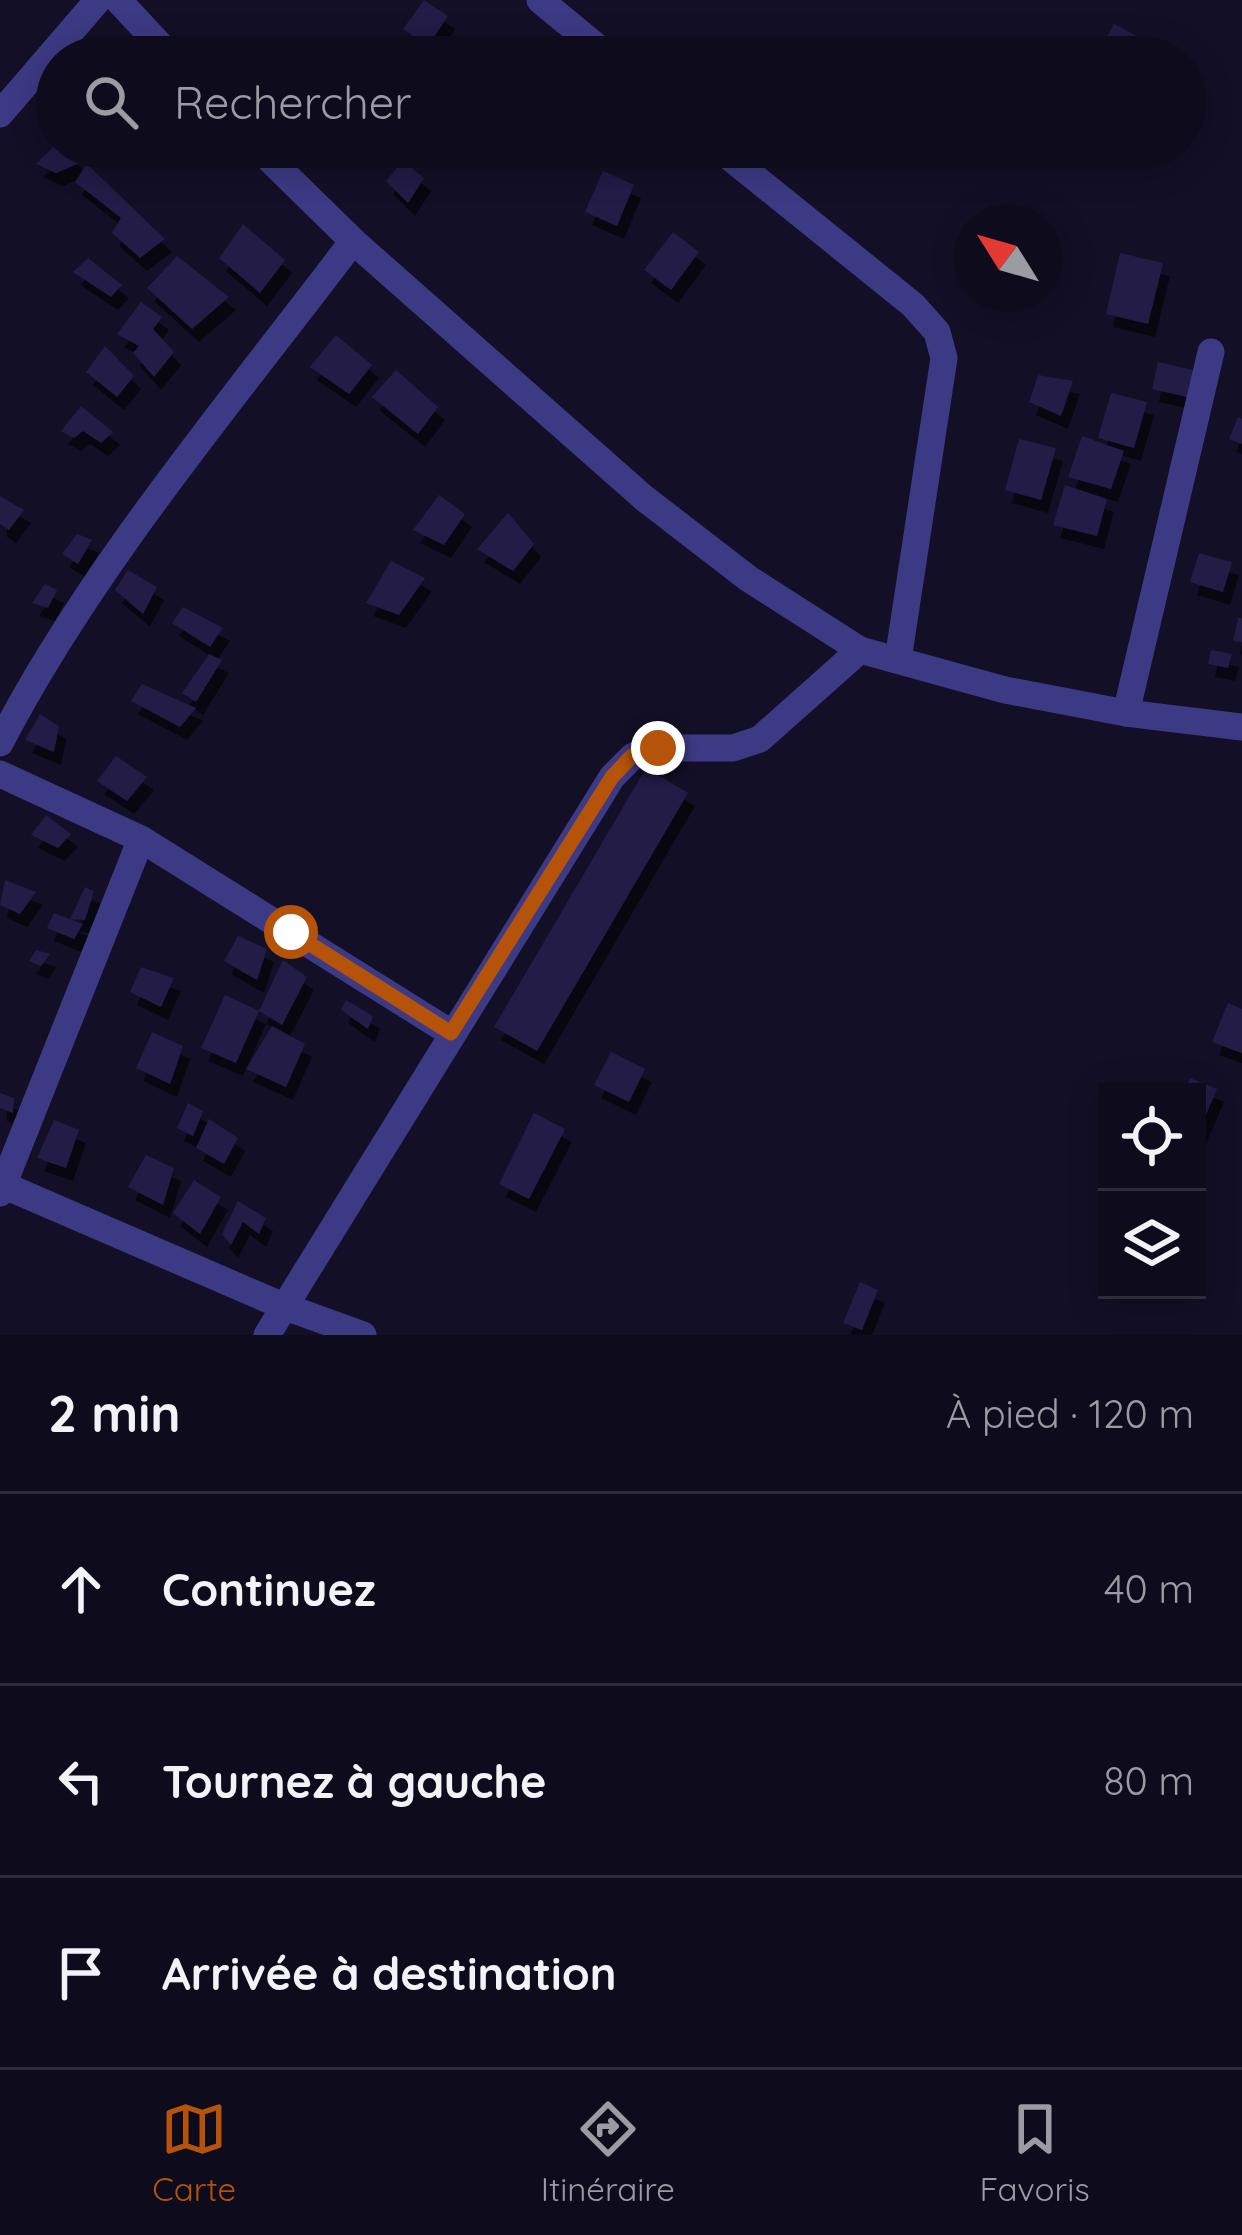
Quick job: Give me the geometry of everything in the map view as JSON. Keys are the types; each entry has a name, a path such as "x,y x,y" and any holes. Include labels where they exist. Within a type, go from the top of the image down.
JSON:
{"street":[{"path":"67,36 98,0"},
{"path":"118,0 151,36"},
{"path":"540,0 584,36"},
{"path":"0,115 36,73"},
{"path":"278,168 353,241 644,498 749,579 860,650 1005,690 1126,713 1242,727"},
{"path":"744,168 913,304 937,332 944,358 898,660"},
{"path":"0,743 38,670 177,473 353,241"},
{"path":"1126,713 1211,352"},
{"path":"267,1335 612,777 632,756 658,748 733,748 760,739 860,650"},
{"path":"0,774 141,839 451,1033"},
{"path":"141,839 2,1189 363,1335"}],"building":[{"path":"424,0 448,16 435,36 413,36 403,29"},
{"path":"1114,24 1137,36 1107,36"},
{"path":"84,168 91,168 165,239 140,258 112,233 121,218 75,182"},
{"path":"397,168 412,168 424,178 408,203 386,181"},
{"path":"603,171 634,185 617,226 585,212"},
{"path":"243,224 285,260 260,293 219,258"},
{"path":"673,232 699,252 671,290 644,270"},
{"path":"1120,253 1163,263 1148,324 1106,314"},
{"path":"177,256 229,297 192,329 147,288"},
{"path":"88,258 122,285 111,297 73,272"},
{"path":"141,302 162,317 153,329 174,352 154,377 133,353 139,346 117,334"},
{"path":"336,335 372,365 349,394 310,367"},
{"path":"105,346 134,376 117,397 86,372"},
{"path":"1158,362 1193,370 1187,397 1152,389"},
{"path":"396,370 438,407 418,434 372,397"},
{"path":"1038,375 1073,381 1061,416 1029,402"},
{"path":"1111,393 1147,402 1134,448 1098,438"},
{"path":"81,406 113,432 101,443 83,431 74,438 61,431"},
{"path":"1238,417 1242,419 1242,444 1229,439"},
{"path":"1082,436 1124,451 1111,489 1068,477"},
{"path":"1019,439 1056,448 1041,500 1005,490"},
{"path":"1065,485 1107,499 1097,536 1053,525"},
{"path":"439,495 465,514 444,545 413,530"},
{"path":"0,496 24,510 9,530 0,524"},
{"path":"508,513 534,544 513,571 477,549"},
{"path":"77,534 92,540 78,564 62,554"},
{"path":"1199,553 1232,562 1223,592 1190,582"},
{"path":"391,561 425,578 399,615 366,603"},
{"path":"128,570 157,587 143,614 115,590"},
{"path":"45,584 57,590 48,608 32,603"},
{"path":"183,607 223,628 210,647 172,623"},
{"path":"1238,618 1242,618 1242,642 1233,641"},
{"path":"1211,650 1232,654 1228,668 1208,664"},
{"path":"209,654 222,660 196,702 182,693"},
{"path":"142,684 196,708 180,727 131,701"},
{"path":"40,714 59,726 54,752 25,740"},
{"path":"116,756 147,777 127,801 97,781"},
{"path":"646,768 688,793 537,1051 494,1027"},
{"path":"46,815 71,834 58,848 31,835"},
{"path":"5,880 36,892 20,914 0,905"},
{"path":"85,887 94,891 85,920 70,919"},
{"path":"54,913 83,924 74,939 47,928"},
{"path":"238,936 267,949 257,980 224,961"},
{"path":"36,950 50,954 41,966 29,961"},
{"path":"283,960 307,977 282,1025 259,1011"},
{"path":"141,967 174,978 161,1007 130,992"},
{"path":"225,995 259,1011 236,1063 201,1048"},
{"path":"346,1000 373,1016 368,1029 341,1010"},
{"path":"1228,1003 1242,1009 1242,1053 1212,1042"},
{"path":"272,1026 305,1044 286,1087 246,1069"},
{"path":"152,1032 183,1046 170,1084 136,1068"},
{"path":"611,1052 645,1069 629,1102 594,1085"},
{"path":"1206,1085 1217,1089 1206,1115"},
{"path":"0,1093 14,1098 13,1113 0,1108"},
{"path":"188,1103 203,1111 193,1136 177,1128"},
{"path":"534,1113 565,1129 529,1199 499,1184"},
{"path":"209,1119 238,1138 224,1164 196,1148"},
{"path":"54,1120 79,1130 66,1168 37,1158"},
{"path":"146,1155 174,1168 163,1205 128,1187"},
{"path":"194,1180 221,1197 200,1234 173,1213"},
{"path":"238,1201 266,1218 259,1234 243,1222 231,1245 222,1234"},
{"path":"860,1282 878,1290 862,1330 843,1323"}],"route":[{"path":"291,932 451,1033 612,777 632,756 658,748"}]}
